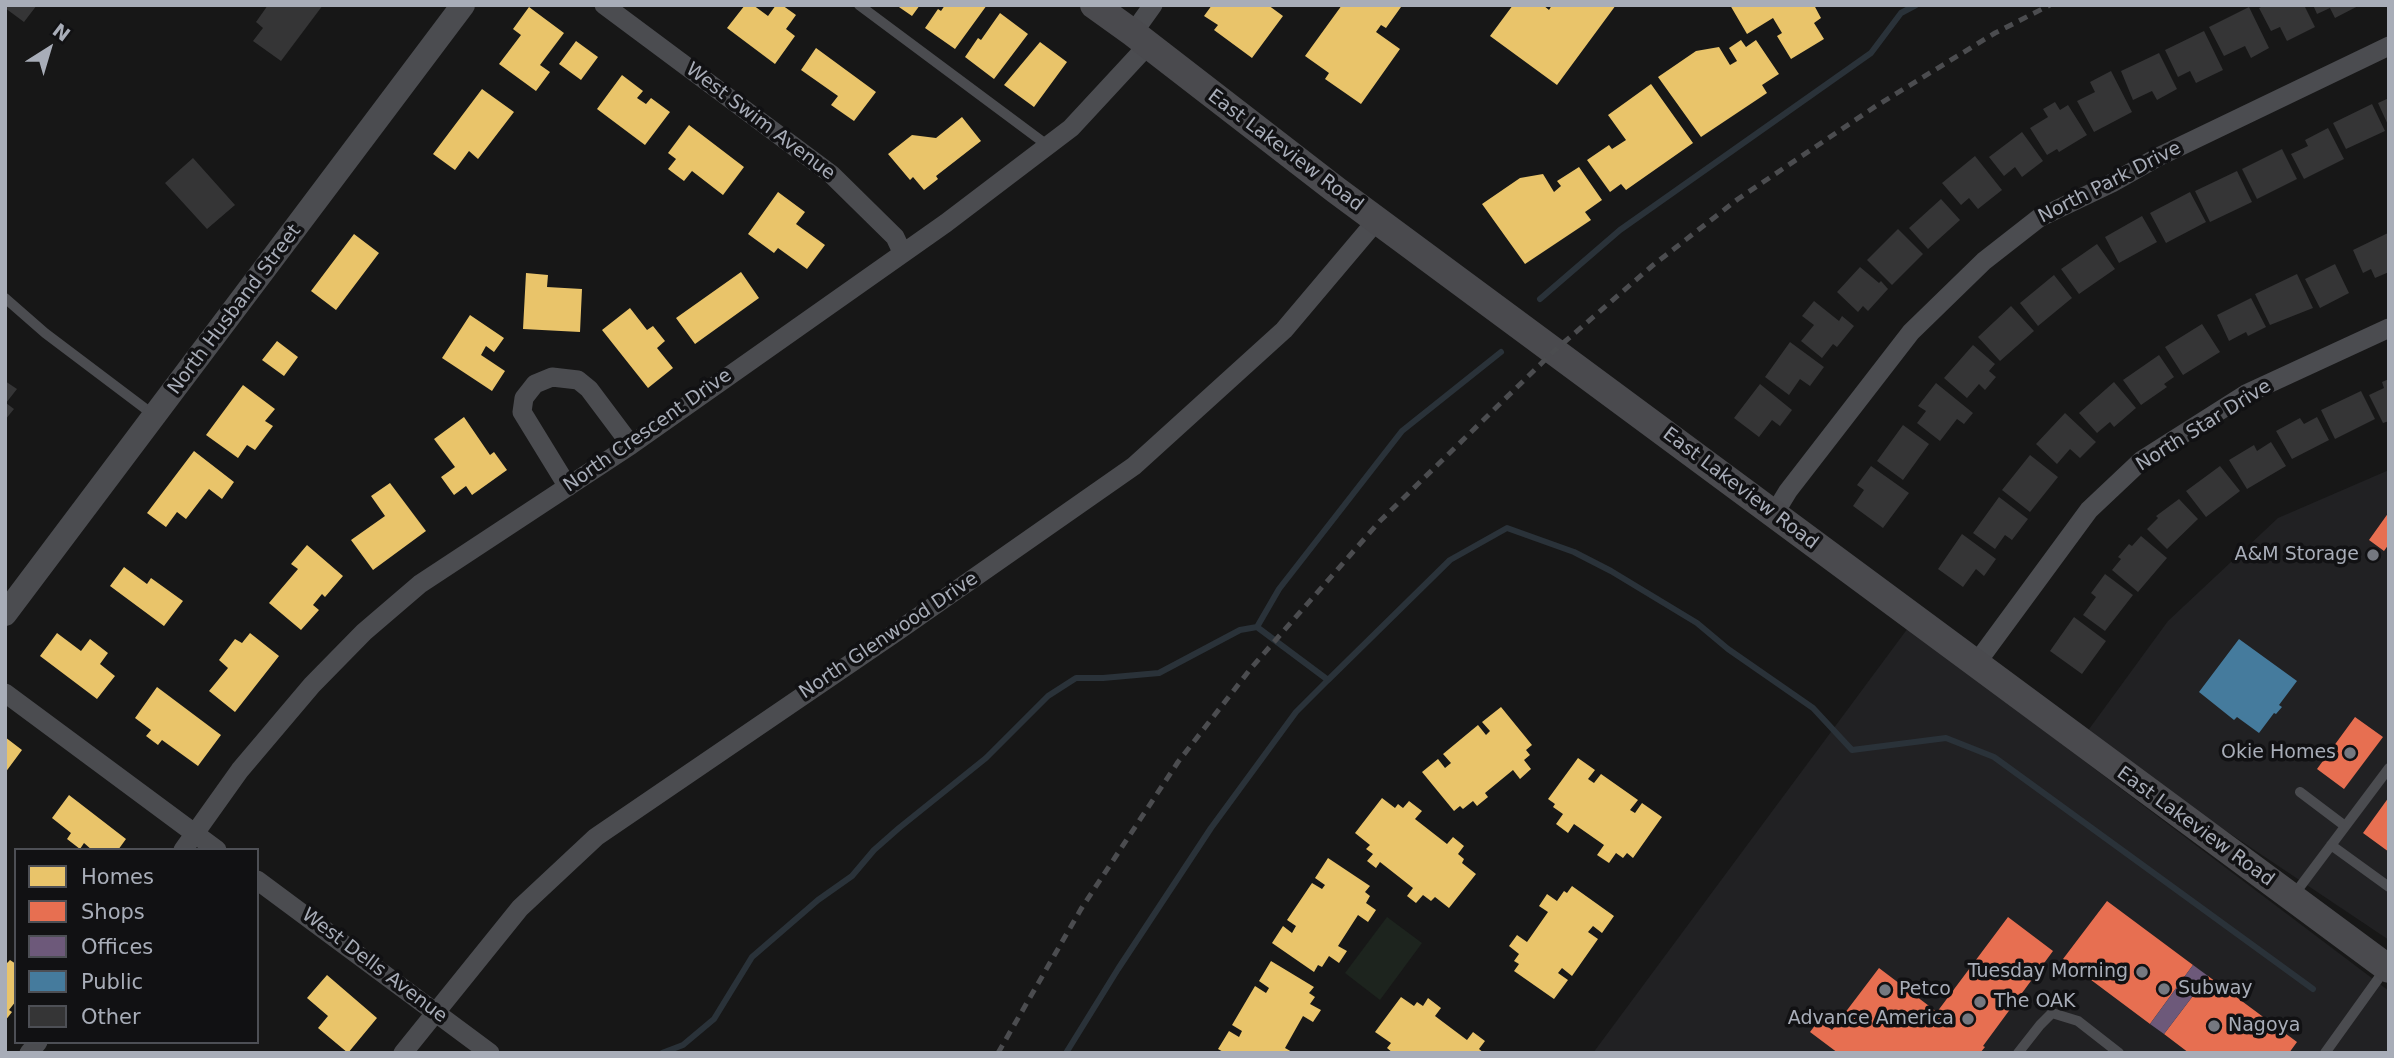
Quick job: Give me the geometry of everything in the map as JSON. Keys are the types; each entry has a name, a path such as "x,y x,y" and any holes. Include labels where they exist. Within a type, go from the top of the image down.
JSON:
{"main road":[{"name":"East Lakeview Road","path":"1094,5 1377,220 1975,665 2292,898 2384,962"}],"street":[{"name":"North Husband Street","path":"5,614 463,5"},
{"name":"West Swim Avenue","path":"604,5 831,174 895,237 902,252"},
{"name":"North Crescent Drive","path":"184,848 240,770 312,685 365,632 420,584 631,445 946,223 1071,128 1140,39 1153,5"},
{"name":"North Park Drive","path":"1774,514 1788,491 1911,332 1984,261 2039,218 2112,183 2158,157 2389,46"},
{"name":"North Glenwood Drive","path":"403,1053 520,908 596,837 1134,466 1284,330 1377,220"},
{"name":"North Star Drive","path":"1975,665 2089,510 2142,460 2246,394 2389,328"},
{"path":"568,487 522,412 524,398 535,384 552,377 578,380 589,389 631,445"},
{"path":"5,693 214,848"},
{"name":"West Dells Avenue","path":"259,881 490,1053"}],"lane":[{"path":"859,5 1046,145"},
{"path":"5,298 45,333 155,416"},
{"path":"2292,898 2389,768"},
{"path":"2300,792 2345,826"},
{"path":"2331,845 2389,887"},
{"path":"2325,1053 2384,962"},
{"path":"2018,1053 2039,1025 2052,1013 2078,1021 2119,1053"}],"shaded area":[{"path":"2389,470 2389,940 2084,736 2168,621 2278,518"},
{"path":"1908,628 2389,991 2389,1053 1593,1053"},
{"path":"1387,917 1422,943 1380,1000 1345,973"}],"building: Homes":[{"path":"745,5 753,5 768,16 776,5 782,5 796,15 786,29 795,36 775,64 727,28"},
{"path":"896,5 920,5 912,16"},
{"path":"945,5 987,5 955,49 925,28 938,9 941,11"},
{"path":"1212,5 1268,5 1283,16 1252,58 1214,30 1218,25 1204,16"},
{"path":"1342,5 1401,7 1386,28 1381,25 1376,32 1400,49 1361,104 1325,79 1329,73 1305,56"},
{"path":"1513,5 1543,5 1549,10 1552,5 1616,5 1557,85 1490,36"},
{"path":"1730,5 1814,5 1821,18 1814,23 1824,39 1791,59 1777,36 1782,33 1773,18 1747,34"},
{"path":"529,7 564,33 540,65 550,72 536,91 499,64 521,35 513,29"},
{"path":"1000,13 1028,34 994,79 965,57"},
{"path":"1741,40 1746,47 1756,40 1779,74 1762,85 1767,93 1701,137 1658,77 1696,51 1719,47 1730,65 1737,61 1729,48"},
{"path":"576,41 598,57 581,80 559,64"},
{"path":"1040,42 1067,62 1034,107 1004,85"},
{"path":"816,48 876,92 854,121 831,105 838,96 801,70"},
{"path":"622,75 643,91 637,98 646,104 651,98 670,112 645,145 597,109"},
{"path":"1651,84 1693,143 1626,190 1621,184 1610,192 1587,160 1609,145 1612,149 1626,140 1608,115"},
{"path":"482,89 514,112 478,159 469,151 455,170 433,154"},
{"path":"962,117 981,141 936,176 938,179 924,190 913,177 910,180 888,154 912,135 936,138"},
{"path":"689,125 744,167 723,195 692,171 684,181 668,169 676,159 668,153"},
{"path":"1579,167 1602,200 1585,212 1591,220 1525,264 1482,204 1520,178 1543,174 1554,192 1561,186 1557,181"},
{"path":"778,192 805,212 796,224 825,245 807,269 778,248 774,253 748,234"},
{"path":"354,234 379,253 336,310 311,291"},
{"path":"741,272 759,298 695,344 676,318"},
{"path":"526,273 548,275 547,287 582,289 580,332 523,329"},
{"path":"630,308 647,330 653,326 665,341 657,348 673,368 648,388 602,330"},
{"path":"470,315 504,338 494,352 486,346 481,355 505,371 492,391 442,358"},
{"path":"277,341 298,357 284,376 262,360"},
{"path":"243,385 275,409 265,421 273,426 255,450 247,445 238,458 206,435"},
{"path":"464,417 490,455 494,452 507,470 472,495 466,486 454,495 441,477 455,467 434,439"},
{"path":"194,451 234,482 222,499 209,489 186,519 177,512 166,527 147,513"},
{"path":"390,483 426,531 373,570 351,540 385,516 371,496"},
{"path":"307,545 343,576 325,597 322,594 313,605 319,610 301,630 269,603 298,569 291,564"},
{"path":"124,567 147,584 151,578 183,601 164,626 110,586"},
{"path":"57,633 81,651 90,639 108,653 100,664 115,676 97,699 40,656"},
{"path":"250,633 279,656 235,712 209,691 228,668 219,660 235,639 242,643"},
{"path":"157,687 221,735 198,766 162,740 158,745 146,736 151,730 135,718"},
{"path":"1501,707 1532,745 1526,750 1530,755 1524,760 1531,769 1520,779 1513,770 1485,793 1488,797 1477,806 1473,801 1463,809 1460,806 1454,811 1422,772 1438,759 1445,768 1451,763 1443,754 1478,725 1486,735 1490,731 1482,722"},
{"path":"5,737 22,750 5,773"},
{"path":"1578,758 1595,770 1588,779 1594,783 1601,774 1638,800 1630,810 1635,813 1642,803 1662,817 1633,858 1627,853 1623,858 1616,853 1609,863 1597,855 1604,845 1574,824 1568,833 1556,824 1563,814 1553,807 1555,804 1548,799"},
{"path":"69,795 126,839 119,848 90,848 84,843 79,848 67,839 71,833 52,818"},
{"path":"1382,798 1395,808 1398,804 1403,808 1409,801 1422,811 1415,819 1447,844 1453,837 1464,846 1458,854 1464,859 1462,863 1476,874 1449,908 1435,897 1431,901 1423,895 1416,903 1407,896 1413,888 1380,862 1376,868 1367,861 1373,854 1366,849 1370,845 1355,833"},
{"path":"1328,858 1370,886 1365,892 1370,896 1366,903 1376,910 1368,922 1358,915 1338,946 1347,951 1339,963 1329,956 1322,967 1318,965 1314,972 1272,943 1283,926 1292,933 1296,926 1287,920 1312,883 1322,889 1325,885 1315,878"},
{"path":"1572,886 1614,916 1602,933 1593,926 1588,932 1598,939 1572,976 1562,968 1558,973 1568,980 1554,999 1514,971 1519,964 1514,961 1519,954 1509,946 1517,935 1527,942 1548,912 1539,906 1547,894 1557,901 1564,891 1567,893"},
{"path":"10,960 14,963 14,1004 5,1021 5,965"},
{"path":"1271,961 1314,987 1309,993 1315,997 1310,1004 1321,1010 1313,1022 1303,1016 1285,1048 1294,1053 1225,1053 1218,1049 1229,1031 1239,1037 1242,1031 1232,1025 1255,986 1266,993 1269,988 1259,981"},
{"path":"327,975 377,1018 348,1053 318,1028 328,1016 307,998"},
{"path":"1401,997 1414,1006 1417,1002 1423,1006 1428,998 1441,1008 1435,1016 1467,1040 1473,1032 1485,1041 1479,1049 1484,1053 1393,1053 1387,1048 1391,1043 1375,1032"}],"building: Shops":[{"path":"2389,512 2389,544 2384,551 2369,540"},
{"name":"Okie Homes","path":"2355,717 2383,737 2344,789 2317,769"},
{"path":"2389,797 2389,852 2363,833"},
{"path":"2107,901 2193,965 2150,1024 2063,959"},
{"path":"2008,917 2053,951 1980,1053 1838,1053 1810,1032 1819,1020 1832,1030 1879,968 1937,1012"},
{"path":"2208,976 2297,1042 2289,1053 2189,1053 2164,1034"}],"building: Offices":[{"path":"2193,965 2208,976 2164,1034 2150,1024"}],"building: Public":[{"path":"2239,639 2297,681 2279,705 2282,707 2259,733 2237,717 2234,720 2199,692"}],"building: Other":[{"path":"5,5 37,5 24,22 5,8"},
{"path":"268,5 323,5 281,61 253,41 263,28 256,22"},
{"path":"2265,5 2304,5 2315,27 2287,41 2280,27 2271,31 2259,8"},
{"path":"2313,5 2360,5 2335,18 2330,8 2317,14"},
{"path":"2249,7 2269,48 2251,58 2245,46 2224,56 2209,27"},
{"path":"2204,31 2223,70 2196,83 2190,71 2178,77 2165,50"},
{"path":"2159,53 2177,89 2157,100 2152,91 2133,100 2121,71"},
{"path":"2111,71 2132,112 2094,132 2077,101 2095,92 2090,82"},
{"path":"2389,98 2389,127 2378,103"},
{"path":"2055,102 2060,110 2068,105 2087,135 2059,152 2057,149 2047,155 2030,128 2048,117 2043,109"},
{"path":"2372,104 2385,131 2346,149 2333,123"},
{"path":"2328,128 2344,159 2304,179 2291,154 2308,146 2305,140"},
{"path":"2022,132 2043,161 2022,177 2015,167 2004,176 1989,157"},
{"path":"2282,149 2297,179 2257,199 2242,169"},
{"path":"1975,156 2002,190 1978,209 1969,198 1961,205 1942,183"},
{"path":"193,158 235,205 207,229 165,183"},
{"path":"2237,171 2252,202 2210,222 2195,191"},
{"path":"2190,192 2206,222 2166,243 2150,213"},
{"path":"1941,199 1960,220 1928,249 1909,228"},
{"path":"2142,216 2157,242 2119,263 2105,237"},
{"path":"1898,229 1923,254 1892,285 1867,260"},
{"path":"2388,233 2389,272 2375,278 2371,269 2363,273 2353,250"},
{"path":"2097,244 2115,269 2079,294 2061,269"},
{"path":"2335,264 2349,293 2320,308 2305,279"},
{"path":"1860,267 1888,289 1868,311 1863,306 1858,312 1837,292"},
{"path":"2297,274 2313,308 2270,325 2255,294"},
{"path":"2054,275 2072,298 2038,326 2020,303"},
{"path":"2251,298 2266,327 2248,336 2246,332 2229,341 2217,315"},
{"path":"1814,301 1839,321 1842,316 1854,326 1837,347 1833,344 1822,358 1801,341 1814,325 1802,316"},
{"path":"2011,306 2034,331 2000,361 1978,337"},
{"path":"2202,324 2220,352 2183,375 2165,347"},
{"path":"1790,342 1824,367 1810,386 1800,379 1789,395 1765,377"},
{"path":"1973,345 1995,364 1989,371 1996,377 1985,390 1979,384 1967,398 1944,378"},
{"path":"2159,355 2174,377 2164,384 2167,387 2141,405 2123,380"},
{"path":"2389,379 2389,421 2383,423 2369,395 2384,388 2382,382"},
{"path":"5,381 17,389 6,403 14,409 5,420"},
{"path":"2114,382 2136,408 2114,427 2110,422 2097,433 2079,413"},
{"path":"1936,383 1973,413 1964,424 1957,419 1940,441 1917,423 1926,411 1918,406"},
{"path":"1760,384 1792,410 1780,426 1772,420 1759,437 1734,418"},
{"path":"2361,391 2375,419 2335,439 2321,410"},
{"path":"2065,413 2096,442 2080,458 2070,449 2057,464 2036,444"},
{"path":"2317,417 2329,440 2292,459 2276,431 2300,418 2304,424"},
{"path":"1903,425 1929,444 1903,480 1877,461"},
{"path":"2271,442 2286,466 2247,489 2229,460 2254,445 2257,451"},
{"path":"2030,455 2058,477 2030,512 2002,490"},
{"path":"1871,466 1909,493 1883,528 1853,506 1864,490 1857,485"},
{"path":"2220,466 2240,491 2206,517 2186,491"},
{"path":"1999,497 2028,519 2012,540 2005,535 1995,549 1973,533"},
{"path":"2179,499 2198,519 2167,549 2147,529 2158,518 2156,516"},
{"path":"1962,534 1996,559 1984,576 1976,569 1963,587 1938,569"},
{"path":"2141,536 2167,558 2138,592 2112,570 2129,544 2132,546"},
{"path":"2105,574 2133,595 2105,631 2083,615 2096,597 2091,593"},
{"path":"2074,617 2106,641 2082,674 2050,651"}],"waterway":[{"path":"1540,299 1620,230 1871,53 1901,13 1916,5"},
{"path":"662,1053 683,1045 714,1019 752,957 818,900 852,876 874,850 986,758 1048,696 1076,678 1159,673 1240,630 1257,627 1279,589 1402,431 1501,352"},
{"path":"1257,627 1328,680 1450,560 1507,528 1574,552 1697,623 1728,649 1813,708 1852,750 1946,738 1994,757 2313,989"},
{"path":"1066,1053 1211,828 1296,712 1328,680"}],"railway":[{"path":"998,1053 1081,909 1178,762 1252,667 1380,521 1554,351 1652,266 1738,199 1876,106 1995,33 2050,5"}],"place":[{"name":"A&M Storage","path":"2373,555"},
{"name":"Okie Homes","path":"2350,753"},
{"name":"Tuesday Morning","path":"2142,972"},
{"name":"Subway","path":"2164,989"},
{"name":"Petco","path":"1885,990"},
{"name":"The OAK","path":"1980,1002"},
{"name":"Advance America","path":"1968,1019"},
{"name":"Nagoya","path":"2214,1026"}]}
